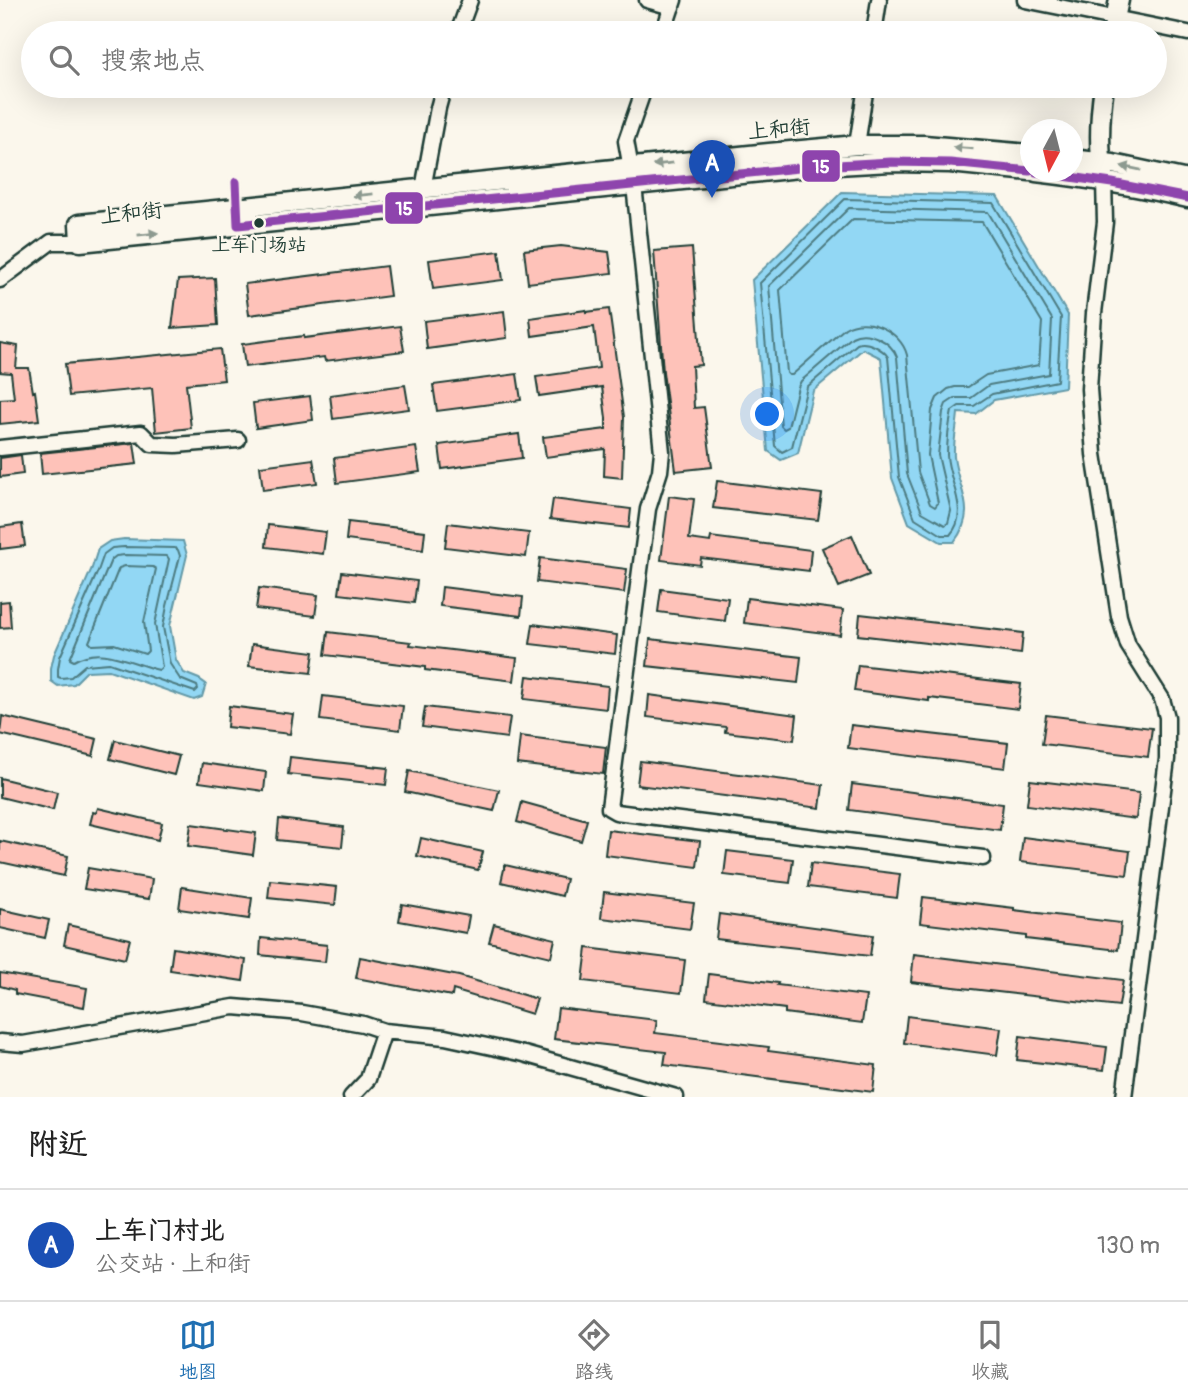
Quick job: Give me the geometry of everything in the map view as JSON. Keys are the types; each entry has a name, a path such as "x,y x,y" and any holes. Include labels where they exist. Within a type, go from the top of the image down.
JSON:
{"street":[{"path":"462,21 470,0"},
{"path":"646,0 673,4 667,21"},
{"path":"876,21 879,0"},
{"path":"1025,0 1096,21"},
{"path":"1114,21 1119,0"},
{"path":"1167,31 1188,33"},
{"path":"423,189 441,98"},
{"path":"641,98 626,141 633,176 662,452 660,471 648,509 609,808 616,812 983,859"},
{"path":"857,145 864,98"},
{"path":"1102,98 1101,163 1105,222 1094,313 1089,389 1094,454 1119,616 1128,645 1162,699 1167,717 1167,759 1124,1097"},
{"name":"上和街","path":"80,242 79,224 237,216 633,176 769,152 857,145 924,145 1020,153"},
{"path":"1083,160 1188,180"},
{"name":"上和街","path":"237,216 423,189 633,176 891,162 950,163 1020,170"},
{"path":"1083,178 1188,198"},
{"path":"0,280 51,242 80,242"},
{"path":"0,448 141,433 152,444 176,445 238,440"},
{"path":"0,1042 23,1044 234,1007 302,1013 363,1024 384,1031 445,1037 524,1054 676,1097"},
{"path":"351,1097 368,1079 384,1031"}],"lane":[{"path":"236,182 237,216"}],"water":[{"path":"842,192 997,196 1068,315 1065,387 994,400 976,414 958,413 954,457 966,510 965,520 954,542 941,542 909,523 892,478 881,358 863,349 813,391 798,453 781,460 768,451 752,280"},
{"path":"110,541 183,541 187,555 170,626 176,660 184,673 206,684 202,697 194,700 109,670 87,671 74,684 58,686 51,681 54,655 98,549"}],"building":[{"path":"561,246 609,252 612,273 528,283 524,250"},
{"path":"692,248 701,365 692,366 694,408 704,407 712,467 676,471 663,372 654,251"},
{"path":"499,251 503,280 433,289 429,260"},
{"path":"386,266 390,296 249,315 245,284"},
{"path":"215,278 218,325 172,328 178,280"},
{"path":"609,309 624,417 622,478 604,476 605,449 546,457 543,437 606,429 606,418 602,387 539,396 536,377 599,368 594,327 532,336 530,318"},
{"path":"504,311 507,338 427,349 424,321"},
{"path":"400,326 404,351 245,367 242,344"},
{"path":"0,343 18,346 16,368 29,368 39,420 0,424 0,399 14,398 11,373 0,372"},
{"path":"220,349 224,380 186,384 191,428 156,432 152,388 69,396 65,364"},
{"path":"517,374 521,400 437,411 433,385"},
{"path":"405,385 409,409 333,419 330,395"},
{"path":"310,396 313,420 256,428 253,403"},
{"path":"519,434 522,458 442,469 439,445"},
{"path":"134,443 137,464 42,474 40,453"},
{"path":"416,447 420,472 337,483 334,458"},
{"path":"21,455 23,474 0,477 0,458"},
{"path":"313,459 317,483 263,490 260,466"},
{"path":"717,481 822,494 818,520 713,508"},
{"path":"669,496 694,499 689,539 710,542 711,537 811,550 809,571 701,558 700,565 661,560"},
{"path":"553,499 631,509 629,528 550,519"},
{"path":"348,522 425,531 423,550 346,540"},
{"path":"448,523 529,533 526,557 445,547"},
{"path":"22,524 25,546 0,549 0,527"},
{"path":"268,525 326,532 323,554 266,547"},
{"path":"852,535 869,575 839,587 822,548"},
{"path":"540,558 627,569 624,593 537,582"},
{"path":"342,572 417,581 414,603 339,594"},
{"path":"442,587 523,597 521,616 440,606"},
{"path":"259,588 318,595 315,616 256,609"},
{"path":"661,589 728,598 725,621 658,612"},
{"path":"747,598 843,610 840,635 744,623"},
{"path":"9,601 11,627 0,628 0,602"},
{"path":"860,614 1023,633 1021,654 858,635"},
{"path":"533,624 617,635 615,654 530,644"},
{"path":"328,632 517,658 514,681 325,655"},
{"path":"650,639 801,657 798,683 647,666"},
{"path":"252,644 314,652 311,673 249,666"},
{"path":"858,665 1021,684 1018,709 854,691"},
{"path":"527,676 608,686 606,709 524,699"},
{"path":"649,695 797,715 794,740 725,732 726,727 647,717"},
{"path":"323,696 403,706 400,730 320,720"},
{"path":"229,706 293,714 290,734 227,727"},
{"path":"425,707 510,717 507,738 422,727"},
{"path":"1046,715 1152,728 1148,757 1042,744"},
{"path":"2,716 97,739 93,756 0,734"},
{"path":"851,725 1008,743 1005,768 848,748"},
{"path":"520,736 606,747 603,774 517,764"},
{"path":"115,740 179,756 174,775 110,759"},
{"path":"290,757 388,768 386,785 288,774"},
{"path":"640,761 823,785 820,808 637,785"},
{"path":"202,763 266,772 264,791 199,782"},
{"path":"409,771 499,790 494,811 405,792"},
{"path":"0,778 57,792 53,810 0,797"},
{"path":"1030,780 1139,793 1136,819 1027,805"},
{"path":"852,784 1003,804 1000,830 849,810"},
{"path":"522,802 587,820 581,841 517,822"},
{"path":"98,808 162,823 158,840 90,824 93,812 96,813"},
{"path":"279,819 344,827 342,847 277,840"},
{"path":"191,824 256,833 253,855 188,846"},
{"path":"608,830 700,841 697,867 605,855"},
{"path":"1023,837 1130,851 1127,875 1020,862"},
{"path":"421,838 483,852 478,870 417,856"},
{"path":"0,841 68,856 64,876 0,862"},
{"path":"727,851 793,859 790,883 724,875"},
{"path":"811,863 900,874 897,898 808,887"},
{"path":"505,865 566,879 562,896 501,882"},
{"path":"88,868 152,879 149,899 84,889"},
{"path":"270,880 337,887 335,905 268,898"},
{"path":"182,887 252,898 249,919 179,909"},
{"path":"604,892 694,903 690,929 601,918"},
{"path":"923,897 1121,923 1118,950 920,923"},
{"path":"402,904 469,916 466,933 399,921"},
{"path":"0,909 49,920 45,938 0,928"},
{"path":"719,914 873,935 870,956 716,939"},
{"path":"494,924 555,939 551,957 489,942"},
{"path":"68,925 130,939 125,959 64,945"},
{"path":"261,938 327,945 325,962 260,955"},
{"path":"173,948 246,960 243,981 170,970"},
{"path":"587,948 685,960 681,993 583,981"},
{"path":"914,954 1123,980 1119,1006 911,982"},
{"path":"360,957 459,976 537,999 532,1014 453,990 452,996 356,978"},
{"path":"0,973 87,988 84,1007 15,994 15,990 0,986"},
{"path":"709,974 866,996 862,1023 785,1013 785,1009 706,999"},
{"path":"558,1008 657,1020 655,1033 769,1047 768,1051 876,1065 873,1092 664,1065 666,1052 554,1039"},
{"path":"907,1016 1001,1028 997,1055 904,1043"},
{"path":"1020,1036 1107,1047 1104,1070 1017,1060"}],"transit line":[{"name":"15","path":"236,182 238,225 819,166 891,162 950,163 1020,170"},
{"name":"15","path":"1083,179 1188,198"}],"place":[{"name":"上车门村北","path":"712,198"},
{"name":"上车门场站","path":"259,223"}]}
